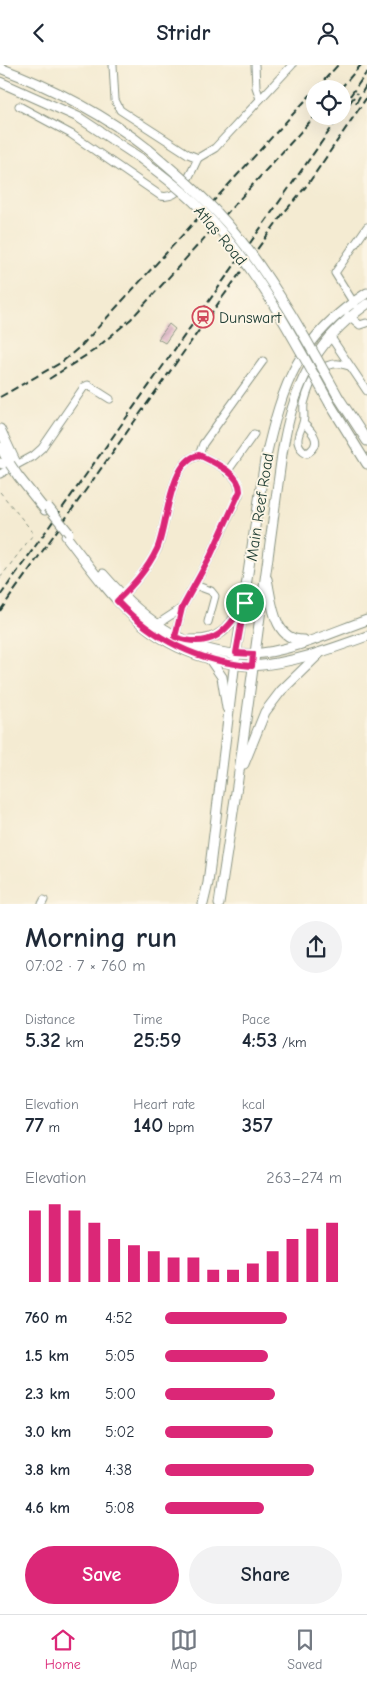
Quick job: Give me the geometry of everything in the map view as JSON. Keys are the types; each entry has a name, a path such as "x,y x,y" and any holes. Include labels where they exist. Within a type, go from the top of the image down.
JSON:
{"main road":[{"name":"Atlas Road","path":"0,67 66,96 115,124 148,149 197,192 227,223 256,261 367,441"},
{"name":"Atlas Road","path":"0,82 78,117 102,131 140,158 196,205 232,245 262,286 367,464"},
{"name":"Main Reef Road","path":"203,904 208,883 236,653 265,460 278,408 297,361 318,333 346,314 367,293"},
{"name":"Main Reef Road","path":"355,306 367,304"},
{"name":"Main Reef Road","path":"219,904 238,779 253,654 290,413 308,368 346,314"},
{"path":"0,429 3,447 12,467 138,621 165,641 209,658 236,665 252,666 322,651 367,636"},
{"path":"266,572 274,613 281,629 290,638 313,640"},
{"path":"119,598 156,625 179,638 236,653 253,654 313,640 367,620"},
{"path":"179,638 204,640 220,635 232,624 245,603"},
{"path":"238,779 265,712 287,685 322,651"},
{"path":"209,658 222,677 228,723"}],"street":[{"path":"112,65 115,100 120,110 180,149 198,158"},
{"path":"255,65 256,87 260,99"},
{"path":"19,106 71,134 161,196 167,197 175,194 191,175 198,158 215,148 292,65"},
{"path":"355,306 335,273 367,227"},
{"path":"346,314 360,325 366,323"},
{"path":"330,336 367,391"},
{"path":"119,598 143,573 156,551 164,530 171,493 176,479 189,459 199,455 203,444 263,361"},
{"path":"303,423 304,406 321,368 334,363 349,366"},
{"path":"0,474 32,456 42,448 84,387 88,385 110,399"},
{"path":"227,472 254,433"},
{"path":"179,638 182,608 239,495 239,483 227,472 199,455"},
{"path":"195,585 210,591 215,596 208,622"},
{"path":"156,625 182,608"}],"path":[{"path":"0,493 32,531 32,536 0,578"}],"building":[{"path":"169,324 175,329 165,343 158,339"}],"railway":[{"path":"324,80 338,65"},
{"path":"348,80 361,65"},
{"path":"351,95 367,72"},
{"path":"356,103 367,84"},
{"path":"351,101 357,93"},
{"path":"0,611 222,298 282,215 308,184 367,97"},
{"path":"0,397 62,362 82,345 306,100"},
{"path":"49,379 93,351 131,319 307,125"},
{"path":"0,596 334,125"}],"place":[{"name":"Dunswart","path":"203,317"}],"route":[{"path":"199,455 207,459 235,477 239,483 240,491 210,557 182,608 175,637 196,640 215,638 228,629 245,603 236,653 253,654 252,666 236,665 196,655 172,646 157,637 128,613 117,601 138,580 156,551 164,530 171,493 176,479 189,459 195,456 199,455"}]}
